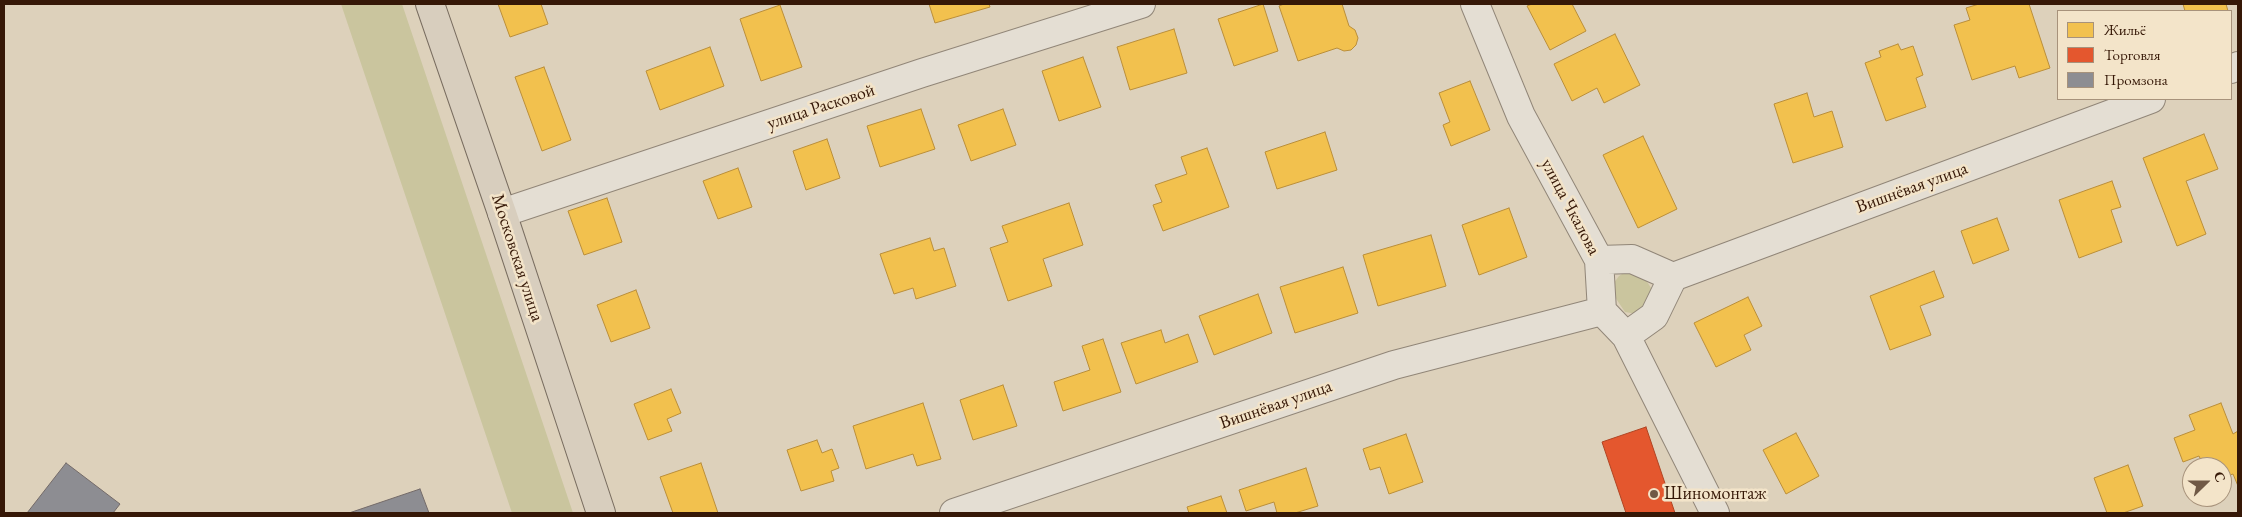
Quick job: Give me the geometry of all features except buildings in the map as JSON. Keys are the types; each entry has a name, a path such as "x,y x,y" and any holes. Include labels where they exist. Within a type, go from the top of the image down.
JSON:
{"main road":[{"name":"Московская улица","path":"430,4 502,213 601,513"}],"street":[{"name":"улица Расковой","path":"502,213 922,73 1141,4"},
{"name":"улица Чкалова","path":"1475,4 1521,116 1599,260 1602,311"},
{"name":"Вишнёвая улица","path":"1673,277 2149,100"},
{"path":"1599,260 1632,259 1673,277 1654,316 1626,336"},
{"path":"1602,311 1626,336 1715,513"},
{"name":"Вишнёвая улица","path":"954,513 1394,365 1602,311"}],"shaded area":[{"path":"341,4 402,4 573,513 512,513"},
{"path":"1628,270 1642,274 1653,291 1649,305 1637,314 1625,312 1615,297 1613,284 1619,276"}],"place":[{"name":"Шиномонтаж","path":"1654,494"}]}
